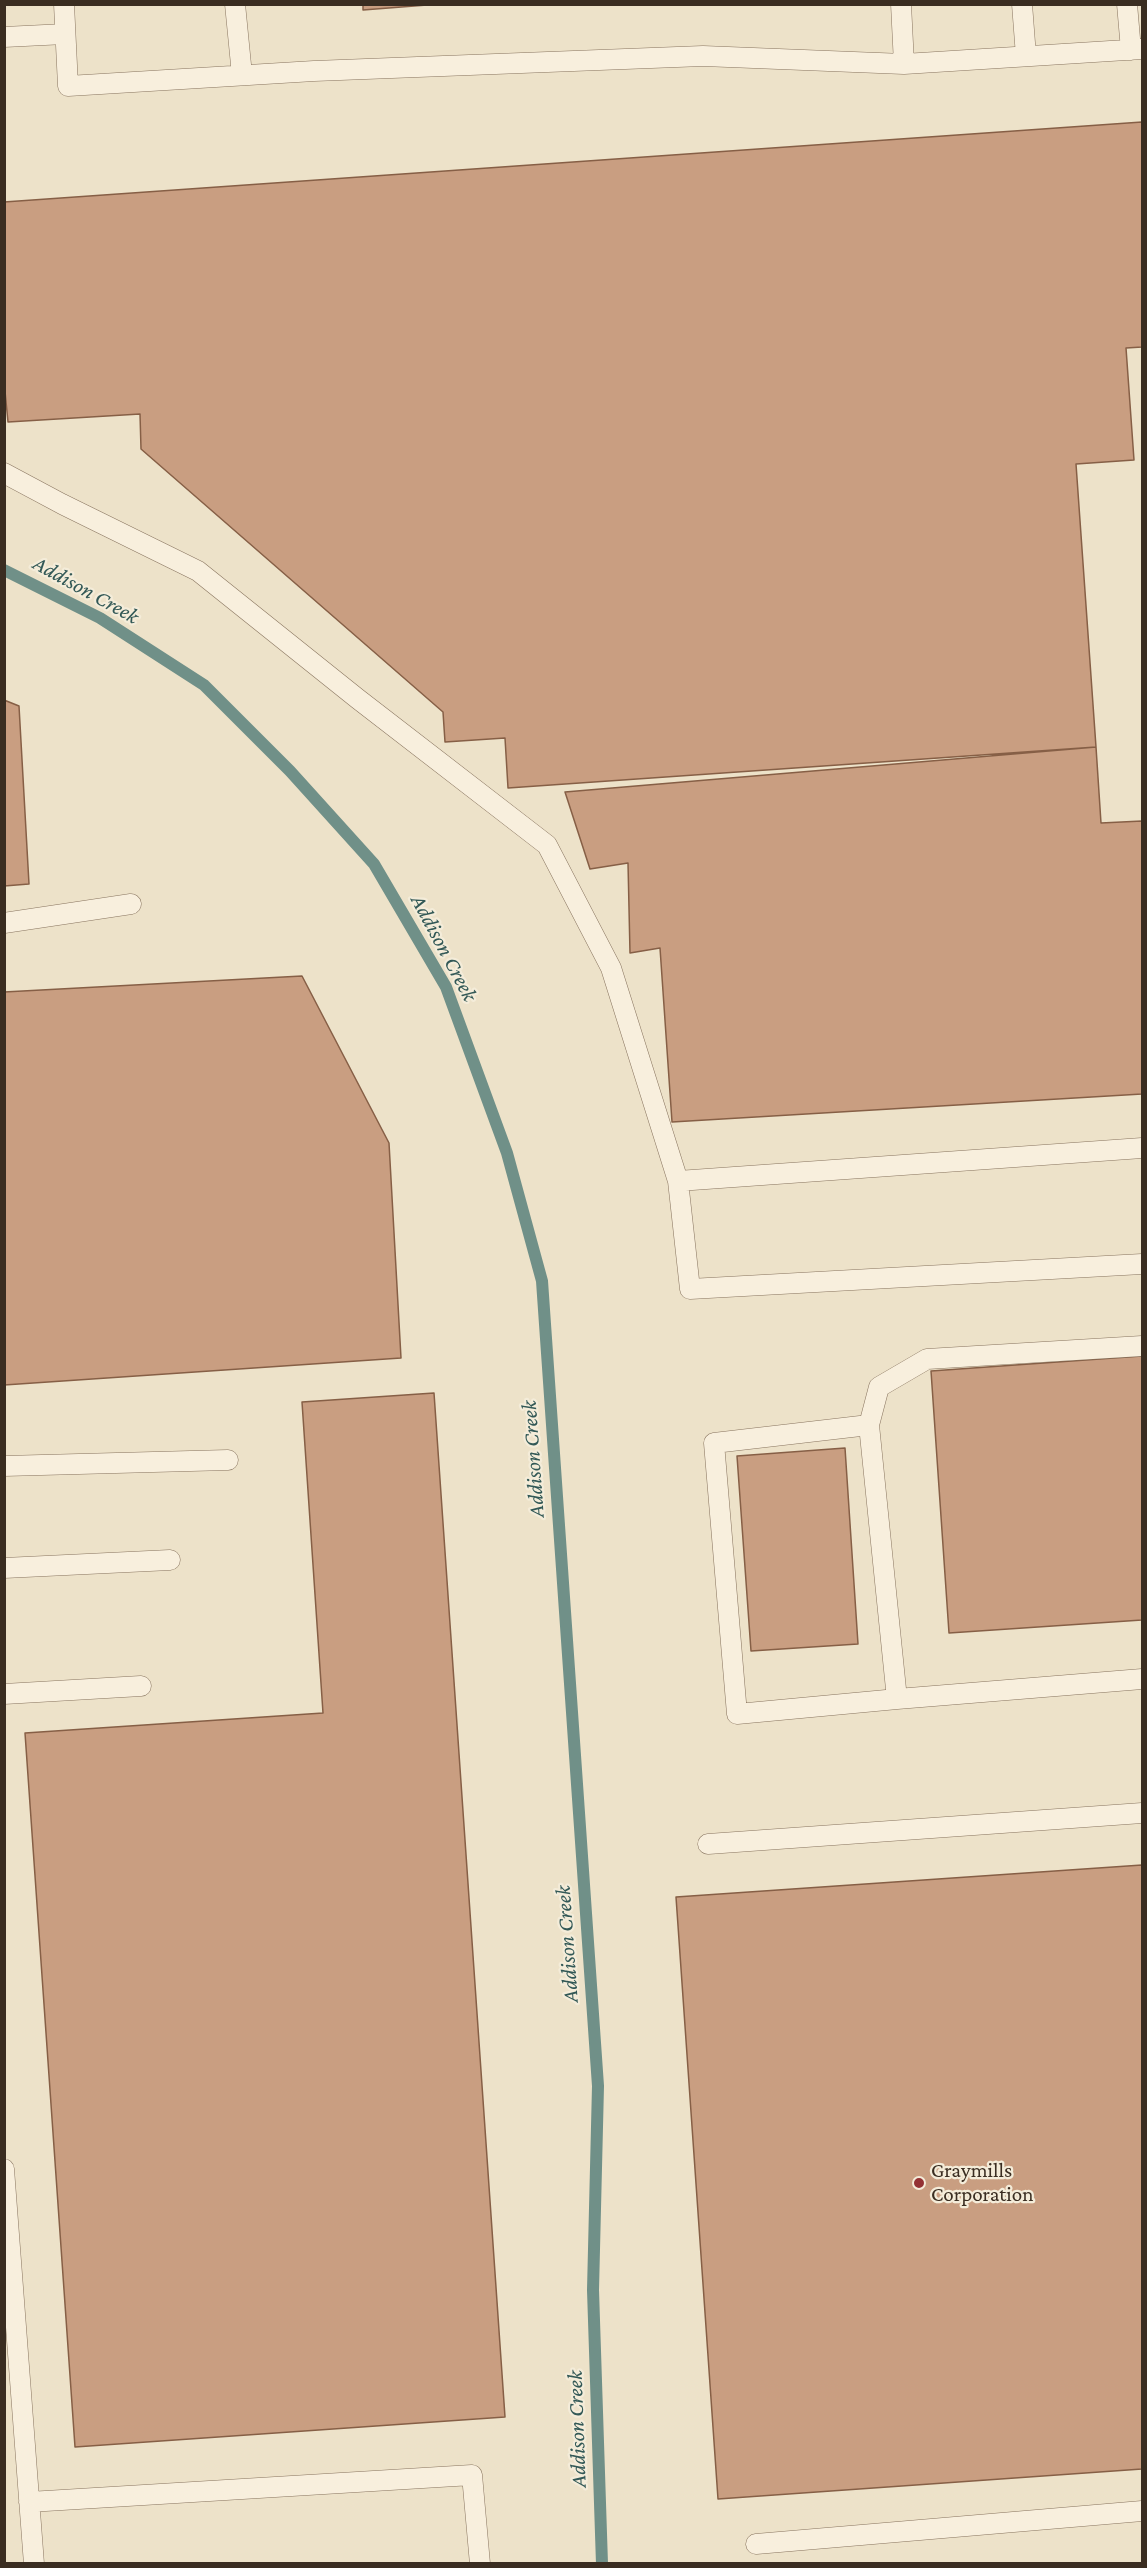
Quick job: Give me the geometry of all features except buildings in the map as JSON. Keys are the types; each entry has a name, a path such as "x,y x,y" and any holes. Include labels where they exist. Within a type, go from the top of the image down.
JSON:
{"lane":[{"path":"64,4 68,86 242,75 703,56 904,64 1137,49 1127,4"},
{"path":"235,4 242,75"},
{"path":"901,4 904,64"},
{"path":"1022,4 1026,56"},
{"path":"4,37 65,34"},
{"path":"4,472 62,504 198,571 358,699 547,845 611,968 678,1181 690,1289 1143,1264"},
{"path":"4,923 131,904"},
{"path":"678,1181 1143,1148"},
{"path":"897,1699 869,1425 879,1387 927,1359 1143,1346"},
{"path":"869,1425 714,1443 737,1714 1143,1679"},
{"path":"4,1466 228,1461"},
{"path":"4,1568 170,1560"},
{"path":"4,1694 141,1686"},
{"path":"708,1844 1143,1813"},
{"path":"4,2169 33,2564"},
{"path":"29,2502 472,2475 480,2564"},
{"path":"756,2544 1143,2511"}],"waterway":[{"name":"Addison Creek","path":"4,570 100,618 204,685 290,771 374,864 446,987 507,1153 542,1281 598,2086 593,2290 602,2564"}],"place":[{"name":"Graymills Corporation","path":"919,2183"}]}
